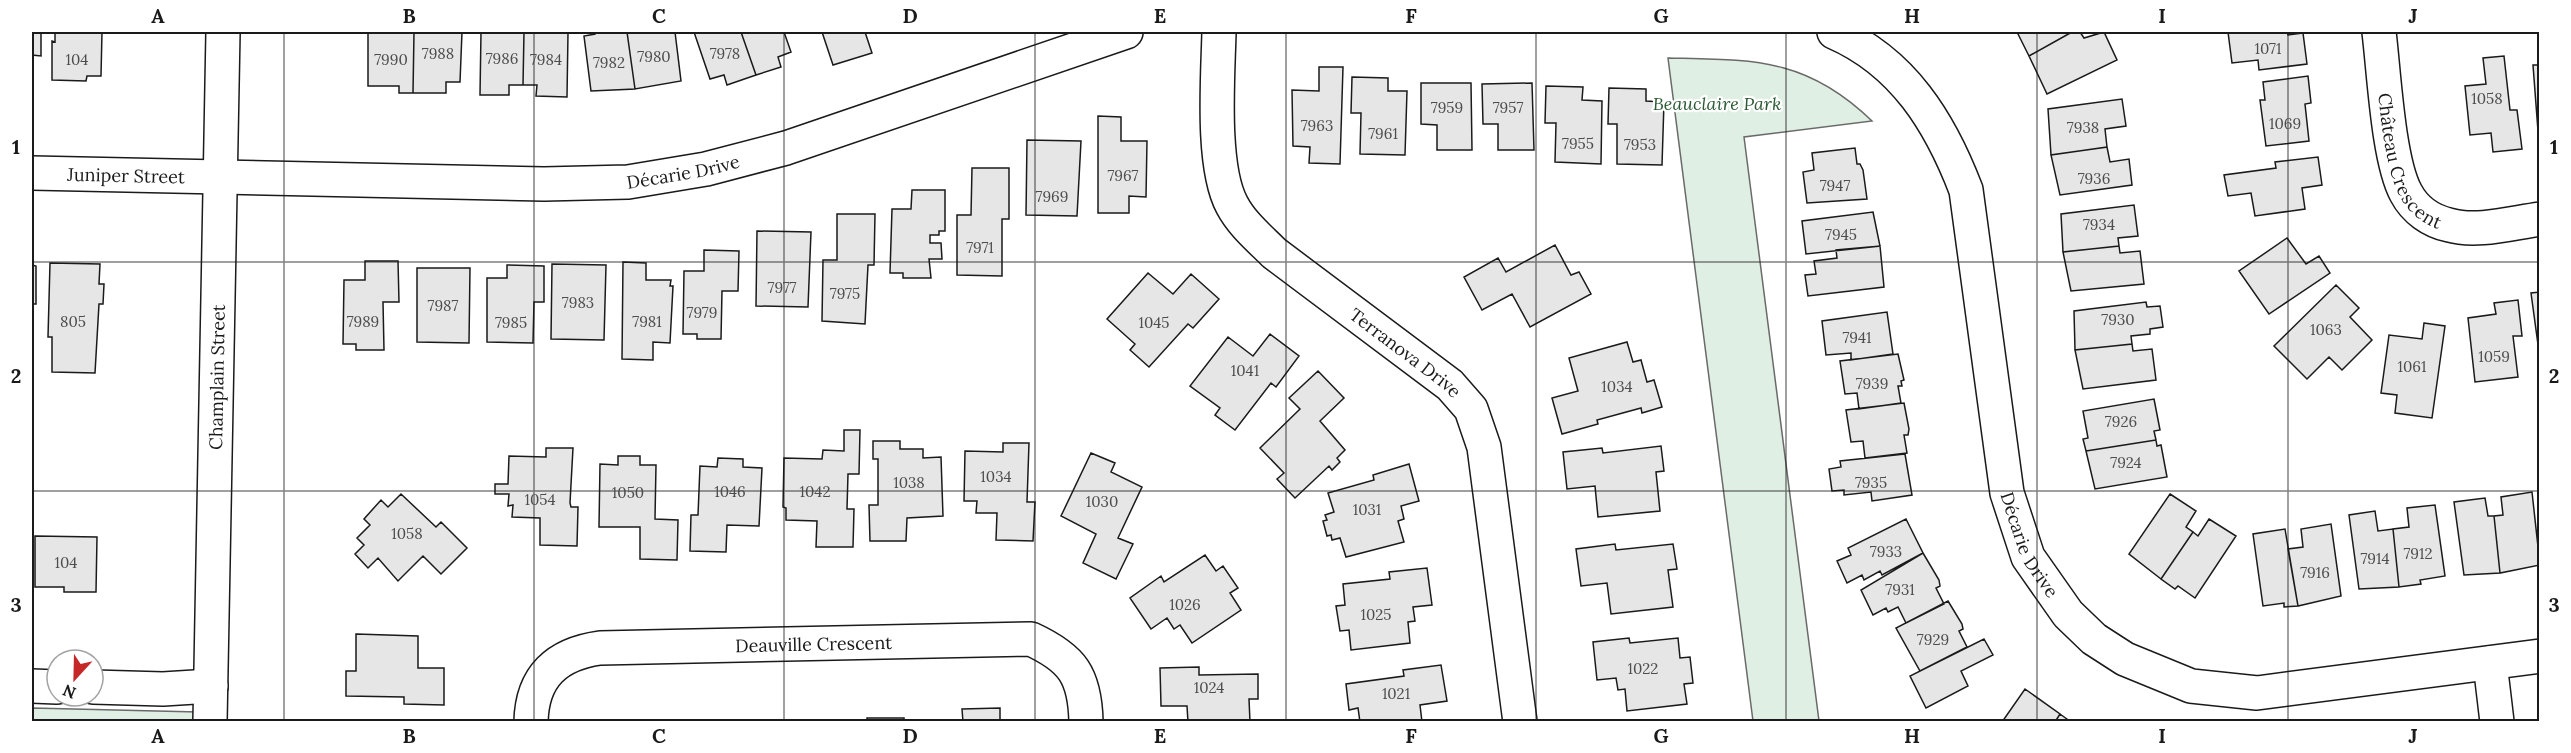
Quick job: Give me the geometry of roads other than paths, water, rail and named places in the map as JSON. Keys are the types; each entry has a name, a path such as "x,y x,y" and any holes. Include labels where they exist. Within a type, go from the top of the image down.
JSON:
{"street":[{"name":"Champlain Street","path":"210,722 223,32"},
{"name":"Décarie Drive","path":"221,177 544,184 628,182 706,169 786,148 1126,32"},
{"name":"Terranova Drive","path":"1219,32 1219,147 1223,177 1231,204 1251,231 1274,253 1450,385 1471,409 1484,447 1520,722"},
{"name":"Décarie Drive","path":"1834,32 1854,41 1891,69 1925,106 1949,146 1966,190 2007,493 2028,557 2068,614 2094,639 2125,659 2191,686 2224,692 2257,693 2540,656"},
{"name":"Château Crescent","path":"2379,32 2396,165 2406,194 2424,215 2449,226 2475,228 2540,219"},
{"name":"Juniper Street","path":"32,173 221,177"},
{"name":"Deauville Crescent","path":"531,722 538,687 554,663 577,651 600,648 1031,639 1052,649 1070,663 1081,680 1086,698 1086,722"},
{"path":"2490,663 2497,722"},
{"path":"105,687 163,689 211,686"}],"park label":[{"name":"Beauclaire Park","path":"1717,103"}]}
